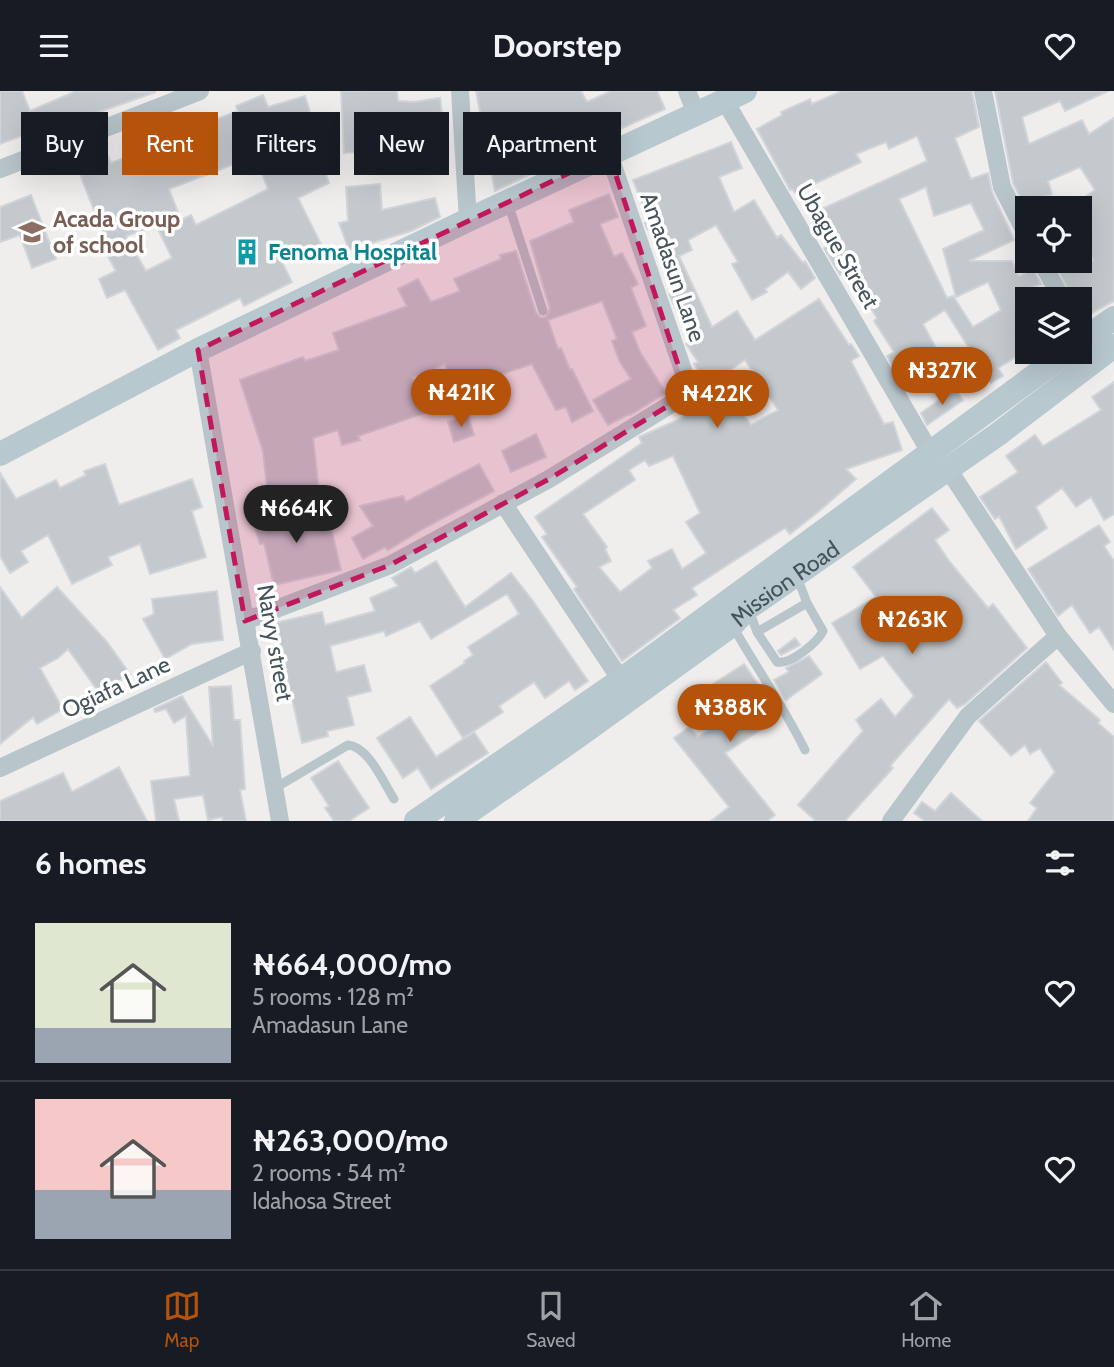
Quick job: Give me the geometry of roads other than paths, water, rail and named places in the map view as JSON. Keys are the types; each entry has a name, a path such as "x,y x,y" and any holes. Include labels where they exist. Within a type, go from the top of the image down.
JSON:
{"street":[{"path":"0,169 200,91"},
{"path":"460,91 468,220"},
{"path":"990,93 1002,187 1015,212"},
{"path":"621,146 691,102 735,96"},
{"name":"Ubague Street","path":"735,96 939,461 1058,636 1114,704"},
{"path":"0,454 198,350 564,175"},
{"name":"Amadasun Lane","path":"245,621 390,565 549,479 681,398 687,389 685,376 616,175"},
{"name":"Mission Road","path":"1092,332 1114,318"},
{"name":"Mission Road","path":"416,821 939,461 1114,346"},
{"name":"Narvy street","path":"198,350 280,821"},
{"name":"Mission Road","path":"467,818 796,574 939,461 1051,364"},
{"path":"503,503 621,680"},
{"path":"891,821 968,716 1058,636"},
{"name":"Ogiafa Lane","path":"0,768 252,651"}],"lane":[{"path":"508,201 543,311"},
{"path":"740,616 757,632 777,662 786,662 818,640 823,631 807,603 796,574"},
{"path":"757,632 807,603"},
{"path":"740,616 775,700 787,713 805,750"},
{"path":"275,788 348,745 357,746 364,752 394,799"}],"place":[{"name":"Acada Group of school","path":"32,232"},
{"name":"Fenoma Hospital","path":"247,252"}]}
